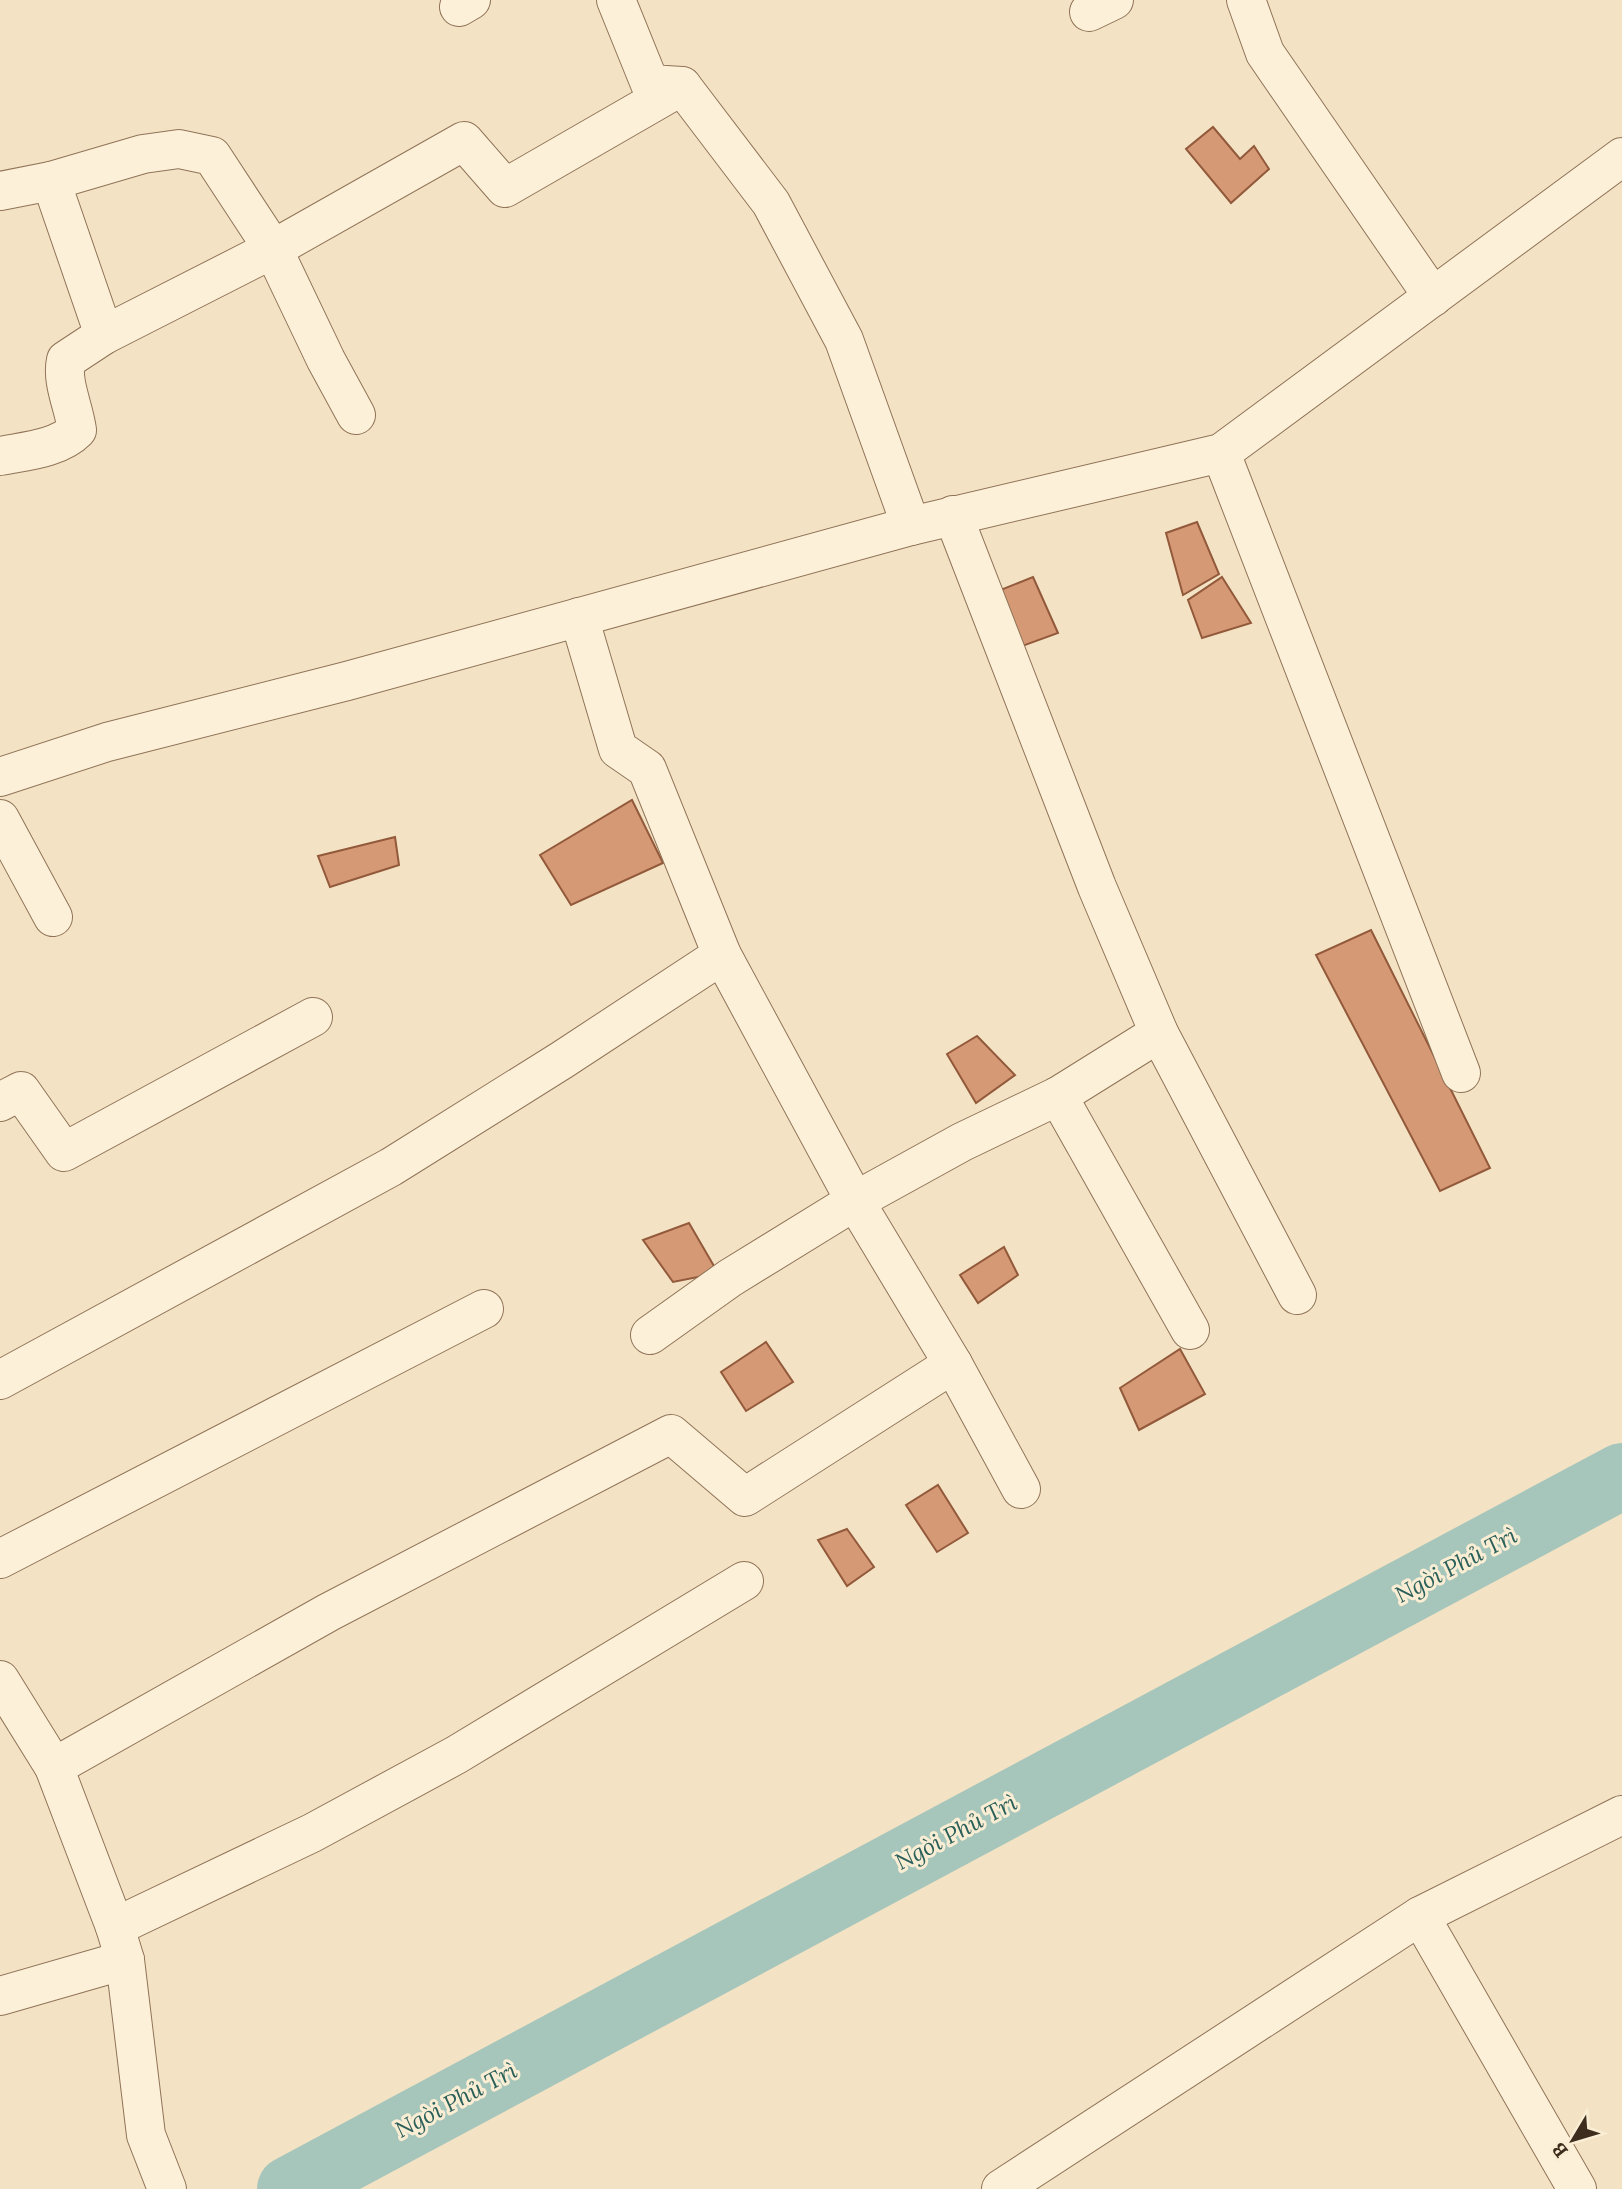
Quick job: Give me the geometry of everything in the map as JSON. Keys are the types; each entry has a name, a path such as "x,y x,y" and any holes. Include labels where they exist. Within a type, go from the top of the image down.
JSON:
{"street":[{"path":"617,0 650,84 682,86 771,203 844,340 911,526"},
{"path":"1246,0 1265,53 1433,298"},
{"path":"0,456 54,444 69,438 77,429 64,371 66,360 104,335 273,249 464,141 505,188 682,86"},
{"path":"0,191 51,181 143,154 179,149 212,156 273,249 356,415"},
{"path":"0,777 107,742 347,681 911,526 1221,453 1622,157"},
{"path":"51,181 104,335"},
{"path":"1221,453 1461,1073"},
{"path":"953,515 1097,887 1159,1033 1297,1295"},
{"path":"579,617 618,749 646,769 722,955 855,1201 953,1364 1021,1489"},
{"path":"0,818 53,917"},
{"path":"0,1380 391,1167 722,955"},
{"path":"0,1102 21,1091 64,1152 313,1017"},
{"path":"650,1335 730,1278 855,1201 962,1142 1058,1096 1159,1033"},
{"path":"1058,1096 1189,1330"},
{"path":"0,1559 484,1309"},
{"path":"54,1767 329,1612 671,1434 745,1497 953,1364"},
{"path":"0,1996 120,1943 312,1833 456,1755 744,1581"},
{"path":"0,1680 54,1767 120,1943 146,2135 167,2189"},
{"path":"1001,2189 1420,1916 1622,1815"},
{"path":"1420,1916 1577,2189"}],"building":[{"path":"1213,127 1240,159 1254,146 1269,169 1231,203 1186,149"},
{"path":"1197,522 1219,574 1183,595 1166,533"},
{"path":"1033,577 1058,633 1014,649 993,593"},
{"path":"1222,577 1251,623 1202,638 1188,600"},
{"path":"632,800 663,863 571,905 540,855"},
{"path":"395,837 399,865 330,887 318,856"},
{"path":"1371,930 1490,1168 1440,1191 1316,955"},
{"path":"977,1036 1015,1075 976,1103 947,1054"},
{"path":"689,1223 718,1273 673,1282 643,1240"},
{"path":"1004,1247 1018,1275 978,1303 960,1275"},
{"path":"766,1342 793,1382 746,1411 721,1372"},
{"path":"1180,1349 1205,1394 1139,1430 1120,1388"},
{"path":"938,1485 968,1533 937,1552 906,1505"},
{"path":"847,1529 874,1567 847,1586 818,1540"}],"waterway":[{"name":"Ngòi Phủ Trì","path":"290,2189 1622,1476"}]}
